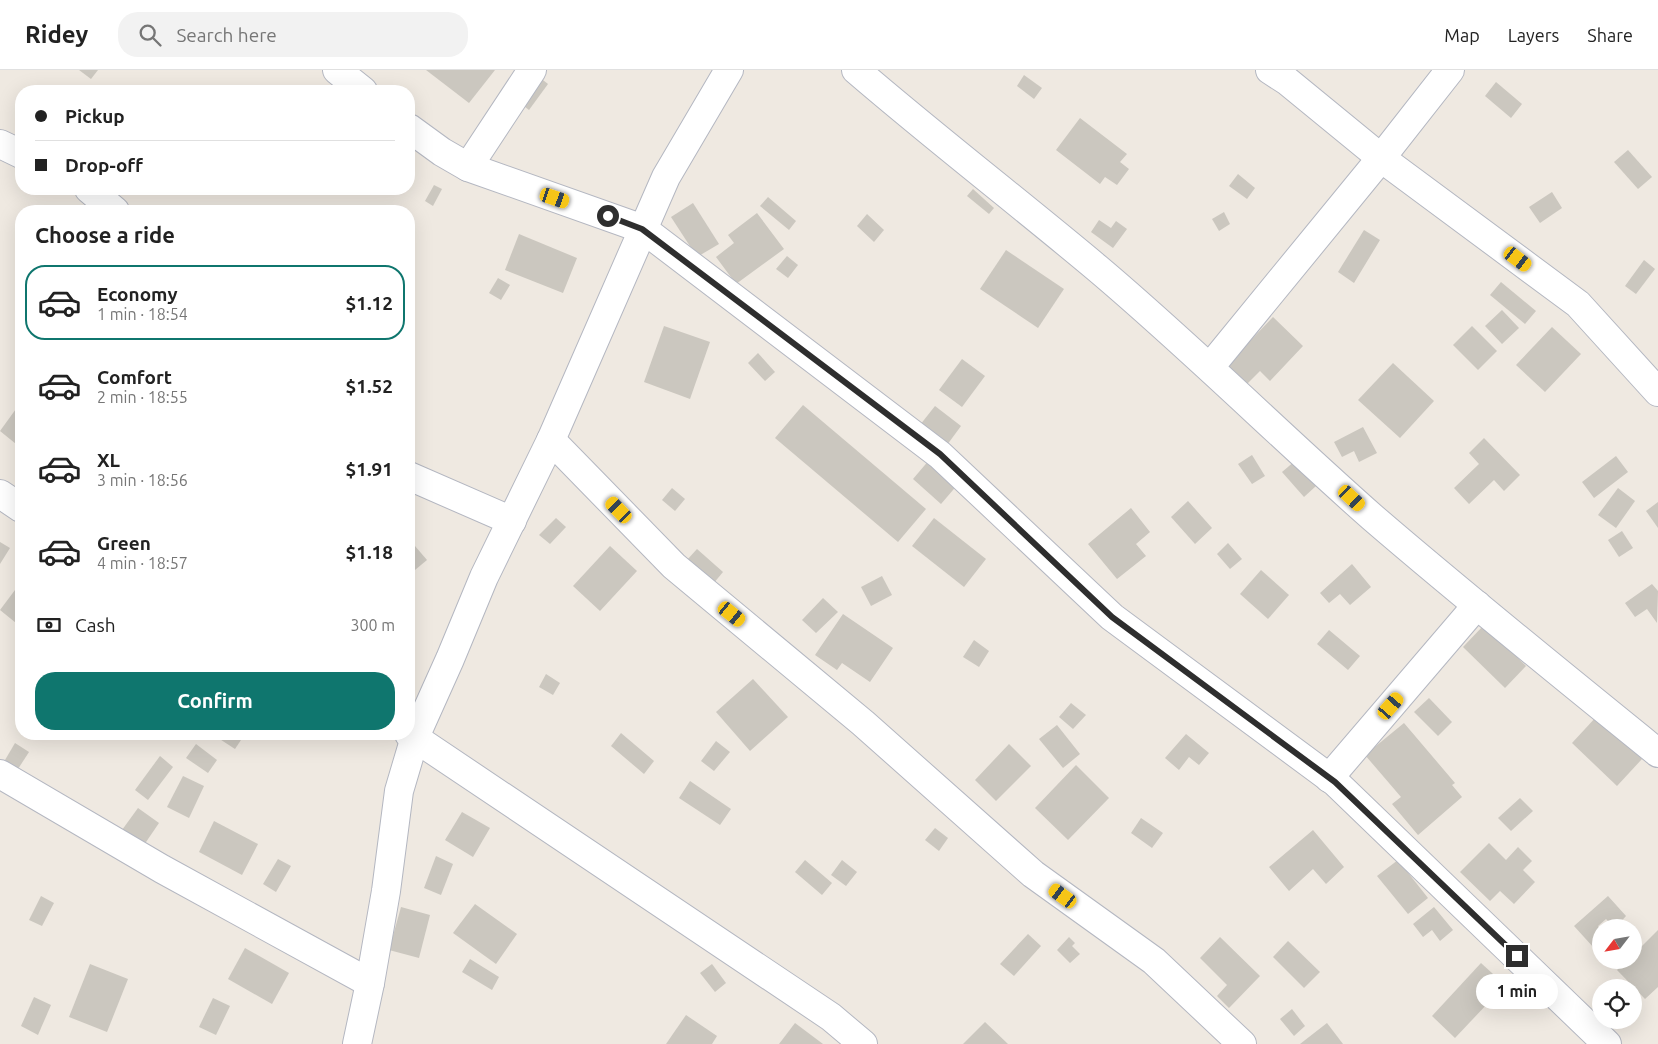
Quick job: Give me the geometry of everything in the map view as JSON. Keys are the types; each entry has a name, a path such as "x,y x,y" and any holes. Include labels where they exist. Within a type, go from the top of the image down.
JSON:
{"street":[{"path":"337,70 356,85"},
{"path":"468,167 532,70"},
{"path":"415,729 450,659 484,578 551,440 666,177 729,70"},
{"path":"856,70 914,121 1098,269 1210,367 1366,511 1477,605 1658,753"},
{"path":"1270,70 1287,81 1381,158 1578,304 1658,392"},
{"path":"1210,367 1381,158 1450,70"},
{"path":"415,132 442,152 468,167 642,229 940,454 1112,617 1330,778 1607,1044"},
{"path":"0,144 15,151"},
{"path":"96,195 108,205"},
{"path":"551,440 674,566 863,723 1033,874 1154,961 1242,1044"},
{"path":"415,479 512,521"},
{"path":"0,494 15,504"},
{"path":"1330,778 1477,605"},
{"path":"415,737 831,1017 863,1044"},
{"path":"356,1044 370,983 386,891 400,791 411,740"},
{"path":"0,774 162,869 370,983"}],"building":[{"path":"79,70 98,70 91,79"},
{"path":"426,70 495,70 469,103"},
{"path":"534,73 548,84 529,110 515,99"},
{"path":"1024,75 1042,88 1034,99 1017,86"},
{"path":"1496,82 1522,104 1511,118 1485,96"},
{"path":"1080,118 1127,154 1120,162 1129,169 1117,185 1105,177 1100,184 1056,150"},
{"path":"1628,150 1652,177 1638,189 1614,162"},
{"path":"1238,174 1255,188 1247,199 1229,186"},
{"path":"434,185 442,189 433,206 425,201"},
{"path":"973,189 994,208 989,214 967,196"},
{"path":"1552,192 1562,208 1540,223 1529,207"},
{"path":"768,197 796,221 789,230 760,206"},
{"path":"693,203 719,244 697,257 671,217"},
{"path":"1224,212 1230,224 1219,231 1212,219"},
{"path":"757,213 784,249 736,284 716,257 734,243 728,235"},
{"path":"867,214 884,230 874,242 857,226"},
{"path":"1099,220 1111,228 1116,221 1127,229 1113,248 1091,232"},
{"path":"1364,230 1380,240 1354,283 1338,272"},
{"path":"519,234 577,258 563,293 505,270"},
{"path":"1006,250 1064,289 1038,328 980,289"},
{"path":"787,256 798,265 788,278 776,269"},
{"path":"1644,260 1655,269 1636,294 1625,286"},
{"path":"498,278 510,285 501,300 489,293"},
{"path":"1501,282 1536,311 1525,324 1490,295"},
{"path":"1502,310 1519,328 1502,344 1485,326"},
{"path":"1273,317 1303,346 1270,381 1260,371 1244,387 1224,368"},
{"path":"664,326 710,342 690,399 644,382"},
{"path":"1472,326 1497,351 1478,370 1453,345"},
{"path":"1552,327 1581,354 1545,392 1516,365"},
{"path":"758,353 775,372 765,381 748,363"},
{"path":"962,359 985,376 962,407 939,390"},
{"path":"1393,363 1434,401 1400,438 1358,400"},
{"path":"803,405 926,509 898,542 775,438"},
{"path":"935,406 961,426 947,445 920,425"},
{"path":"15,410 15,443 0,431"},
{"path":"1363,427 1377,453 1359,462 1354,451 1342,457 1334,442"},
{"path":"1484,438 1520,475 1504,491 1494,480 1469,504 1454,488 1479,464 1469,453"},
{"path":"1252,455 1265,476 1252,484 1238,464"},
{"path":"1616,456 1628,472 1594,498 1582,482"},
{"path":"930,459 959,483 941,504 913,479"},
{"path":"1295,461 1316,486 1304,497 1282,472"},
{"path":"672,488 685,499 675,511 662,500"},
{"path":"1618,488 1635,501 1616,528 1598,515"},
{"path":"1188,501 1212,528 1195,544 1171,517"},
{"path":"1658,502 1658,528 1646,511"},
{"path":"1131,508 1150,532 1136,544 1146,556 1117,579 1088,544"},
{"path":"556,518 566,527 550,544 539,535"},
{"path":"934,518 986,559 964,587 912,546"},
{"path":"1622,531 1633,548 1619,557 1608,540"},
{"path":"0,542 10,548 0,564"},
{"path":"1228,543 1242,559 1230,569 1217,554"},
{"path":"415,546 427,560 415,570"},
{"path":"610,546 637,571 600,611 573,586"},
{"path":"697,549 723,572 713,584 687,560"},
{"path":"1352,564 1371,587 1350,605 1340,594 1329,603 1320,593"},
{"path":"1261,570 1289,595 1268,619 1240,594"},
{"path":"882,576 892,595 871,606 861,587"},
{"path":"1652,584 1658,591 1657,623 1647,609 1635,617 1625,603"},
{"path":"15,590 15,622 0,610"},
{"path":"823,598 838,612 816,633 802,620"},
{"path":"843,614 893,648 870,682 842,663 837,670 815,655"},
{"path":"1484,625 1526,666 1505,688 1463,647"},
{"path":"1329,630 1360,656 1348,670 1317,644"},
{"path":"974,640 989,651 979,667 963,657"},
{"path":"546,674 560,683 553,695 539,687"},
{"path":"753,679 788,717 750,751 716,712"},
{"path":"1429,698 1452,722 1438,736 1414,712"},
{"path":"1071,703 1086,715 1073,729 1059,717"},
{"path":"1597,716 1642,759 1617,786 1572,743"},
{"path":"1404,723 1455,783 1452,785 1462,797 1418,835 1392,804 1401,797 1365,755"},
{"path":"1057,725 1080,754 1063,768 1039,739"},
{"path":"621,733 654,761 644,774 611,746"},
{"path":"1186,734 1209,753 1199,765 1189,757 1179,770 1165,758"},
{"path":"221,740 241,740 235,749"},
{"path":"716,741 730,752 714,771 701,761"},
{"path":"15,743 29,752 18,769 5,760"},
{"path":"196,744 217,760 208,773 186,758"},
{"path":"1009,744 1031,766 996,801 975,780"},
{"path":"160,756 173,767 148,800 135,790"},
{"path":"1076,765 1109,798 1068,840 1035,808"},
{"path":"183,776 204,786 189,818 167,807"},
{"path":"690,781 731,809 720,825 679,798"},
{"path":"1520,798 1533,811 1511,831 1498,818"},
{"path":"138,808 159,823 144,845 122,830"},
{"path":"462,812 490,828 473,857 445,840"},
{"path":"1141,818 1163,833 1152,848 1131,833"},
{"path":"214,821 258,844 242,875 199,852"},
{"path":"935,828 948,838 939,851 925,840"},
{"path":"1313,830 1344,867 1326,884 1313,869 1289,891 1269,867"},
{"path":"1489,843 1506,860 1518,847 1532,861 1523,870 1535,882 1514,904 1500,891 1490,901 1460,872"},
{"path":"436,856 453,864 441,895 424,888"},
{"path":"278,859 291,866 276,892 263,884"},
{"path":"805,860 832,883 822,895 795,872"},
{"path":"842,860 857,872 846,886 831,875"},
{"path":"1398,860 1428,898 1408,914 1377,876"},
{"path":"41,896 54,903 42,926 29,920"},
{"path":"1608,896 1626,916 1623,919 1592,919 1592,946 1574,926"},
{"path":"475,904 517,934 496,964 453,933"},
{"path":"401,907 430,915 419,958 389,950"},
{"path":"1434,907 1453,930 1440,941 1432,930 1423,937 1413,924"},
{"path":"1658,930 1658,987 1645,999 1642,996 1642,979 1626,979 1617,970 1642,969 1642,946"},
{"path":"1028,934 1041,946 1014,976 1000,964"},
{"path":"1069,937 1075,943 1072,946 1080,954 1070,963 1057,950"},
{"path":"1220,937 1260,976 1229,1008 1217,996 1227,985 1200,958"},
{"path":"1288,941 1320,972 1304,988 1273,957"},
{"path":"245,948 289,973 272,1004 228,979"},
{"path":"470,959 499,977 492,990 462,972"},
{"path":"1481,963 1505,985 1455,1038 1432,1016"},
{"path":"90,964 128,979 107,1032 69,1017"},
{"path":"712,964 726,983 715,992 700,973"},
{"path":"34,997 51,1005 38,1035 21,1026"},
{"path":"213,998 230,1006 216,1035 199,1027"},
{"path":"1292,1009 1305,1026 1294,1036 1280,1019"},
{"path":"686,1015 717,1036 712,1044 666,1044"},
{"path":"985,1022 1008,1044 963,1044"},
{"path":"795,1023 823,1044 779,1044"},
{"path":"1327,1023 1343,1044 1300,1044"}],"route":[{"path":"608,216 642,229 940,454 1112,617 1335,782 1517,956"}]}
